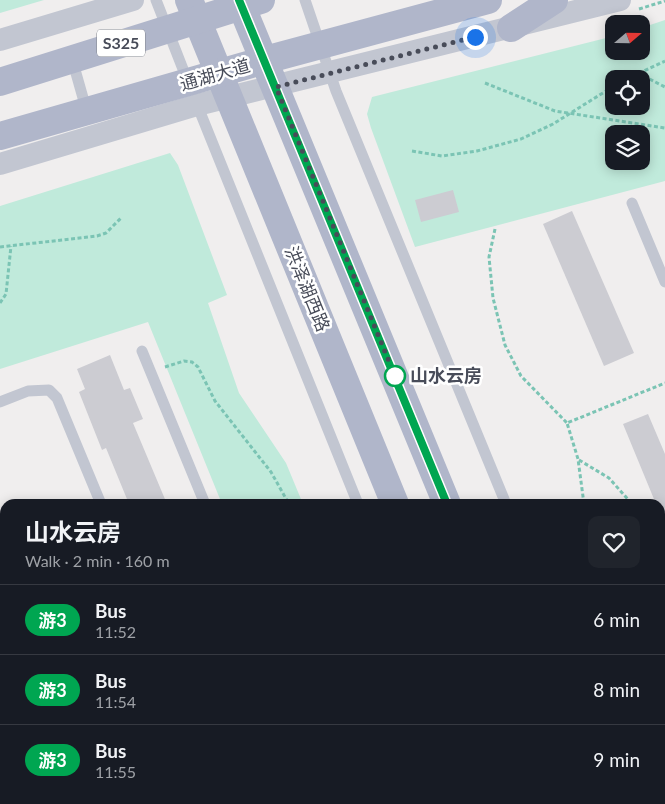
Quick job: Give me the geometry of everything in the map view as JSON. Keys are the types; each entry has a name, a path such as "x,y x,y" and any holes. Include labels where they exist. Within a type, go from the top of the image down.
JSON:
{"main road":[{"name":"通湖大道","path":"0,136 87,112 193,94 224,86 265,60 320,46 426,13 488,0"},
{"path":"511,28 554,0"},
{"name":"S325","path":"0,82 166,29 192,10 247,2"},
{"path":"247,2 265,60 445,499"},
{"name":"洪泽湖西路","path":"192,10 393,499"}],"street":[{"path":"0,40 133,0"},
{"path":"224,86 276,87 620,0"},
{"path":"0,164 193,94"}],"lane":[{"path":"156,0 166,29 356,499"},
{"path":"305,0 330,74 504,499"},
{"path":"72,59 87,112"},
{"path":"632,203 665,282"},
{"path":"142,351 203,499"},
{"path":"0,402 28,391 49,390 57,398 99,499"}],"path":[{"path":"644,70 665,61"},
{"path":"650,80 665,87"},
{"path":"485,83 554,111 665,128"},
{"path":"412,151 442,156 477,151 521,139 605,91"},
{"path":"0,247 97,236 106,232 121,218"},
{"path":"495,229 489,258 492,298 505,344 521,376 567,422 578,459 583,499"},
{"path":"0,303 6,294 11,246"},
{"path":"150,371 184,362 192,362 198,367 215,401 271,472 286,499"},
{"path":"567,422 665,383"},
{"path":"578,459 609,478 628,499"}],"green space":[{"path":"0,0 44,0 0,13"},
{"path":"665,20 665,181 415,247 371,128 367,114 372,97 605,38 605,60 650,60 650,25"},
{"path":"170,153 178,165 227,295 208,303 239,393 286,463 301,499 220,499 148,322 0,369 0,206"}],"building":[{"path":"453,190 459,212 421,222 415,200"},
{"path":"572,211 634,353 604,366 543,224"},
{"path":"110,355 124,390 130,388 143,419 133,423 165,499 127,499 106,448 102,450 79,392 85,389 77,369"},
{"path":"648,414 665,454 665,499 654,499 623,424"}],"bus line":[{"name":"游3","path":"239,0 284,105 445,499"}],"place":[{"name":"山水云房","path":"395,376"}],"route":[{"path":"395,376 276,87 475,37"}]}
